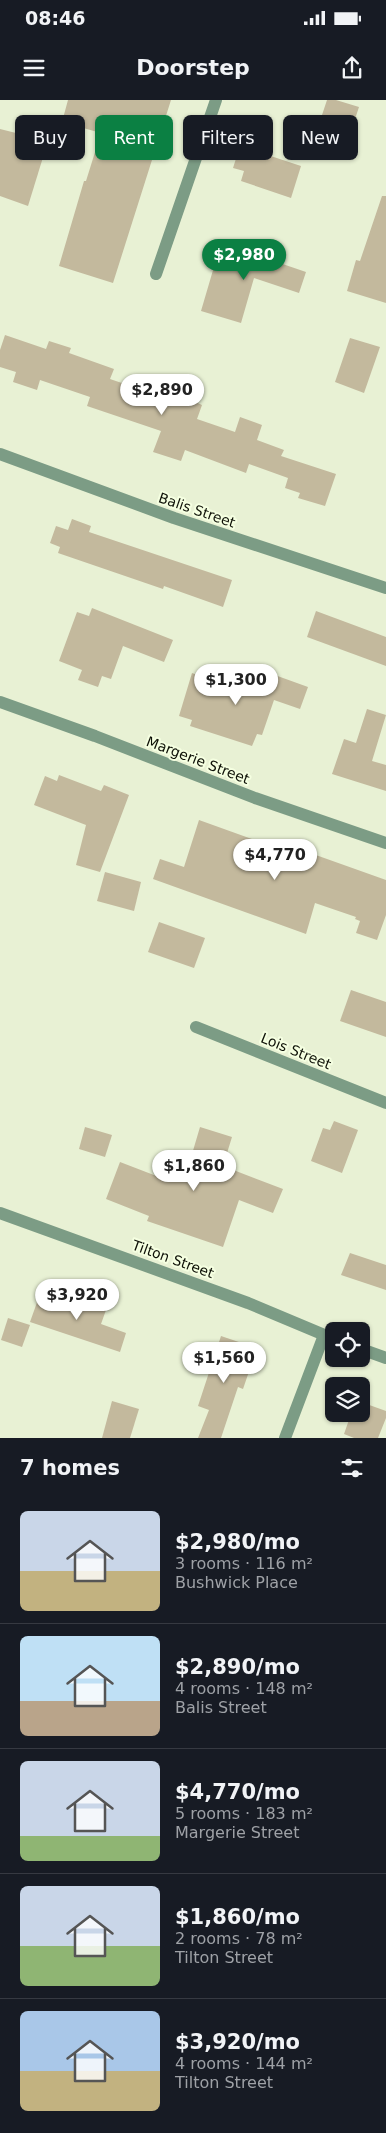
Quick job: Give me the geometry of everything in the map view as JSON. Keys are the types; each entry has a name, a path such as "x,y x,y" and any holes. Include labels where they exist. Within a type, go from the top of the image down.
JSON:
{"street":[{"path":"156,274 216,100"},
{"name":"Balis Street","path":"0,454 174,518 386,588"},
{"name":"Margerie Street","path":"0,702 95,736 255,798 386,843"},
{"name":"Lois Street","path":"196,1027 386,1102"},
{"name":"Tilton Street","path":"0,1212 240,1300 325,1335"},
{"path":"285,1438 325,1346"},
{"path":"370,1352 386,1358"}],"building":[{"path":"68,100 171,100 166,115 95,115 95,131 85,128 85,115 64,115"},
{"path":"327,100 336,100 359,107 356,115 322,115"},
{"path":"0,129 15,133 15,160 42,160 28,206 0,196"},
{"path":"95,152 95,160 152,160 113,283 59,266 84,181 86,181"},
{"path":"273,157 301,166 291,198 241,181 244,171 233,168 236,160 273,160"},
{"path":"382,196 386,196 386,303 347,291 356,260 360,261"},
{"path":"221,243 306,272 299,293 254,278 241,323 201,311"},
{"path":"5,335 46,349 49,341 71,348 69,353 114,369 110,379 166,398 168,392 189,399 202,405 197,419 235,432 240,417 262,425 257,440 284,450 281,456 336,474 325,506 298,498 300,493 285,488 288,478 249,464 246,473 185,450 181,461 153,452 161,431 87,406 90,397 40,380 37,390 13,382 16,372 0,367 0,350"},
{"path":"350,338 380,347 364,393 335,382"},
{"path":"72,519 91,526 89,532 232,580 223,607 164,586 163,589 58,553 60,547 50,543 56,526 68,530"},
{"path":"92,608 173,640 164,662 123,646 111,679 102,676 98,687 78,680 82,670 59,661 77,612 89,616"},
{"path":"316,611 386,637 386,666 307,637"},
{"path":"192,673 203,677 204,674 266,694 272,674 308,687 300,709 274,700 262,735 257,734 252,746 190,726 192,720 179,716"},
{"path":"367,709 386,715 372,761 386,765 386,791 332,774 344,739 356,743"},
{"path":"59,775 101,791 104,785 129,795 100,872 76,865 86,825 34,805 45,776 57,781"},
{"path":"199,820 291,853 294,845 314,852 313,854 386,880 386,915 377,940 356,933 360,921 355,919 356,917 315,903 306,934 153,879 160,859 184,867"},
{"path":"105,872 141,882 134,911 97,901"},
{"path":"159,922 205,938 194,968 148,952"},
{"path":"351,990 386,1002 386,1037 340,1021"},
{"path":"334,1121 358,1130 342,1173 311,1161 323,1128 330,1130"},
{"path":"85,1127 112,1135 105,1157 79,1149"},
{"path":"200,1127 232,1137 223,1166 283,1189 273,1213 239,1200 223,1247 147,1221 149,1216 106,1199 120,1162 172,1182 175,1173 181,1175 183,1170 187,1171"},
{"path":"350,1253 386,1265 386,1290 341,1275"},
{"path":"40,1294 56,1300 58,1294 106,1310 101,1324 126,1333 120,1352 30,1322"},
{"path":"8,1318 30,1325 22,1347 1,1340"},
{"path":"221,1336 257,1348 243,1389 238,1387 221,1438 198,1438 209,1410 198,1406"},
{"path":"112,1401 139,1409 130,1438 102,1438"},
{"path":"370,1405 386,1411 386,1418 378,1438 354,1438 344,1434 348,1422 370,1422"}]}
